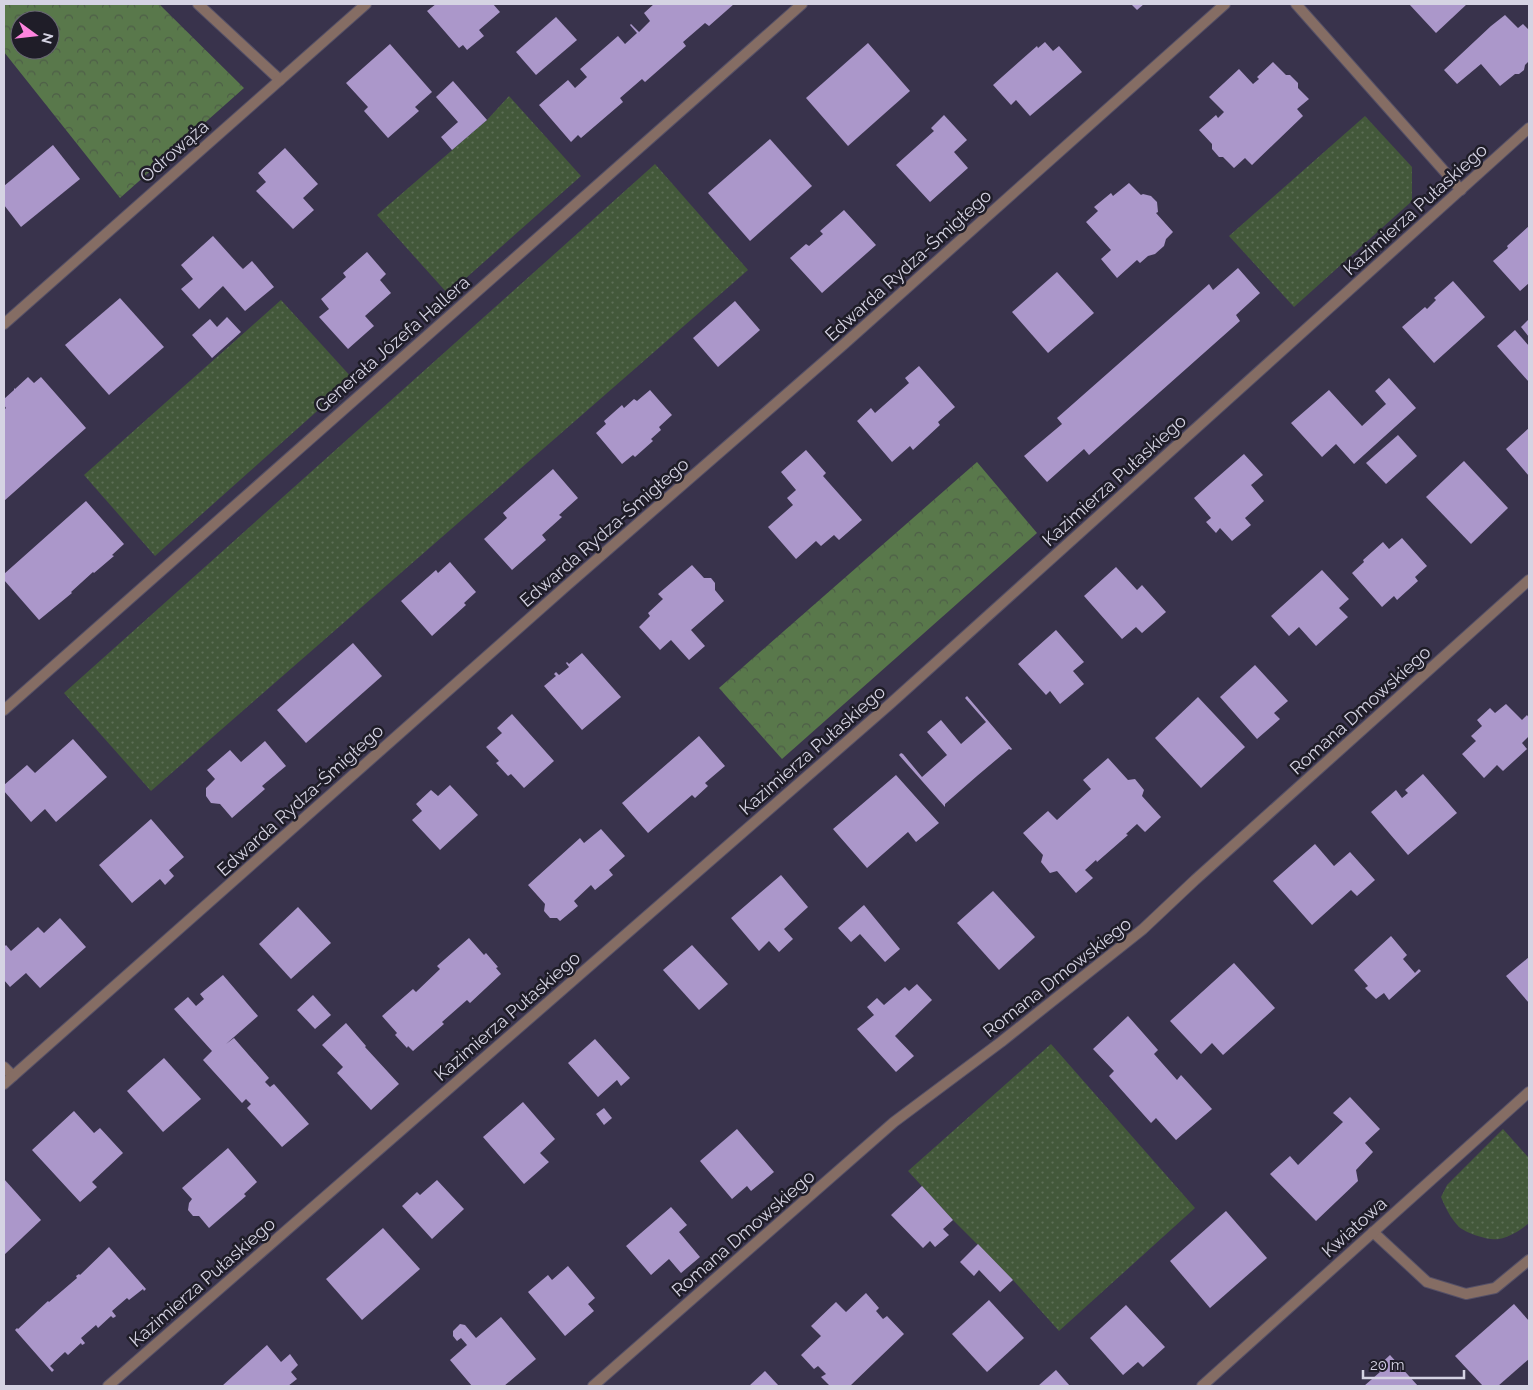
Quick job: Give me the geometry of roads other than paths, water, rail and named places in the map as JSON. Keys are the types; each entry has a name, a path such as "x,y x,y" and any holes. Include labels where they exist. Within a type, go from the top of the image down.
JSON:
{"street":[{"path":"198,4 280,80"},
{"name":"Odrowąża","path":"4,324 366,4"},
{"name":"Generała Józefa Hallera","path":"4,710 802,4"},
{"name":"Edwarda Rydza-Śmigłego","path":"4,1084 565,587 843,345 1225,4"},
{"path":"1296,4 1462,190"},
{"name":"Kazimierza Pułaskiego","path":"108,1386 890,704 1529,128"},
{"name":"Romana Dmowskiego","path":"593,1386 894,1122 1001,1042 1144,929 1194,880 1529,580"},
{"path":"4,1067 13,1076"},
{"name":"Kwiatowa","path":"1202,1386 1529,1092"},
{"path":"1373,1232 1427,1282 1466,1294 1495,1288 1529,1260"}]}
